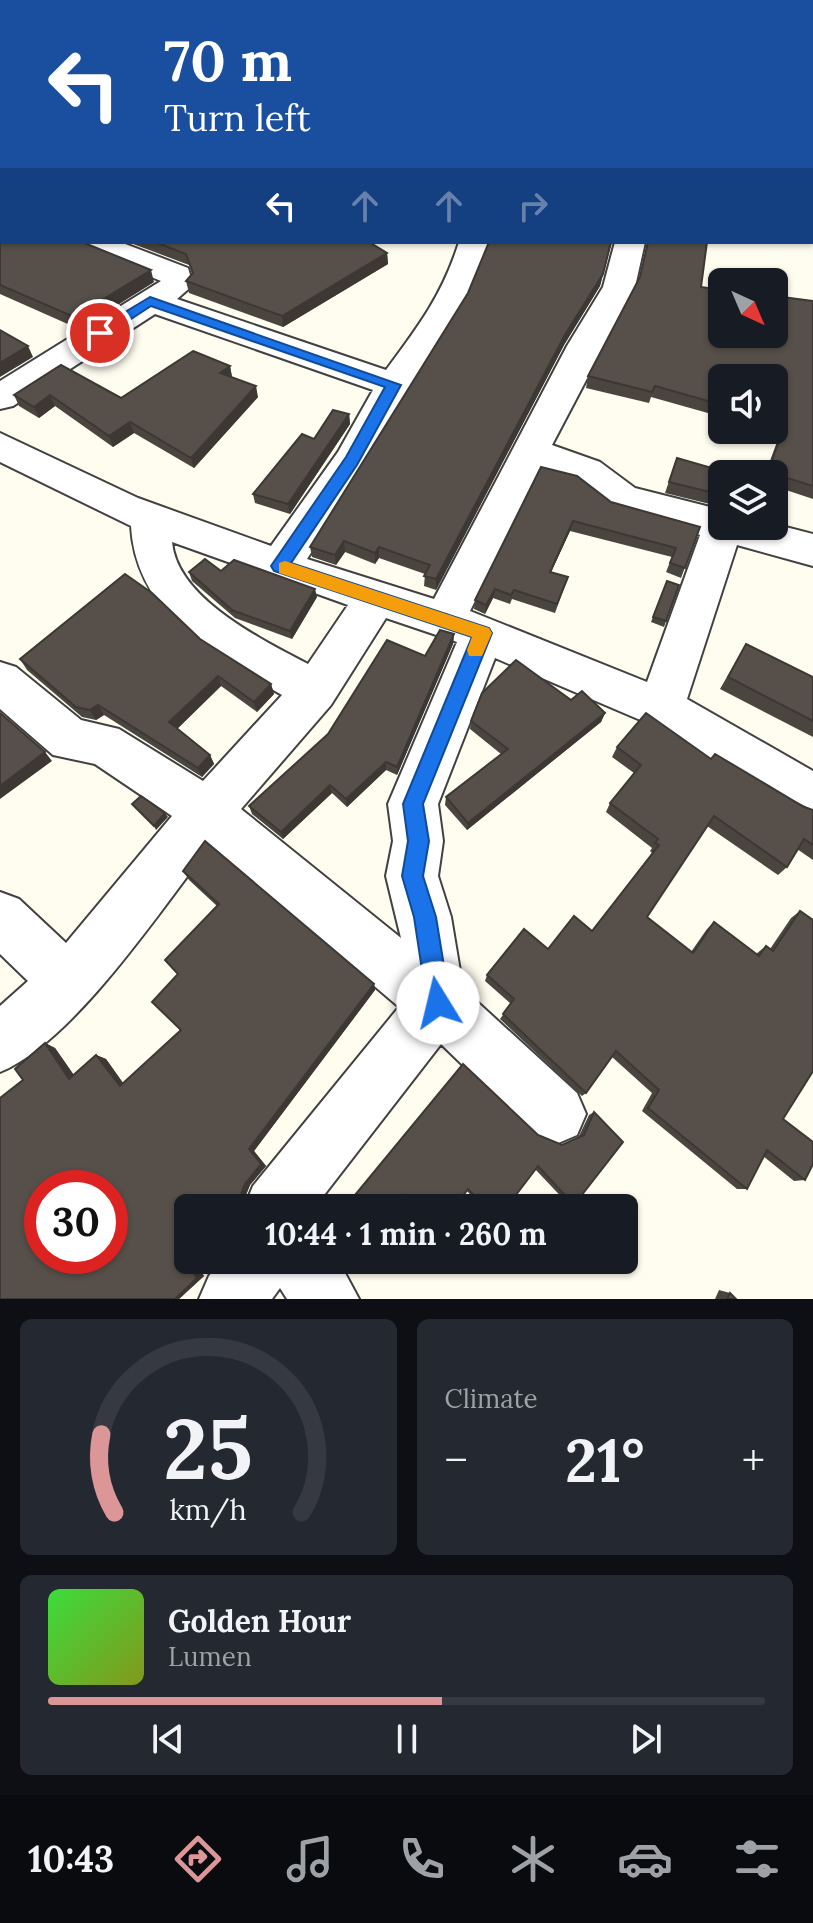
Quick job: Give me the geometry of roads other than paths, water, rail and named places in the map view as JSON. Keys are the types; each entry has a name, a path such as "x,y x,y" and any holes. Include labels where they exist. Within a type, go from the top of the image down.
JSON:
{"street":[{"path":"0,397 177,285 177,275 97,244"},
{"path":"280,566 352,461 394,385 446,311 463,280 473,244"},
{"path":"286,1194 438,1003 425,917 412,876 418,841 413,804 464,626 532,452 584,346 619,287 630,244"},
{"path":"150,301 394,385"},
{"path":"0,446 69,483 150,517 375,599 464,626 661,708 813,797"},
{"path":"532,452 587,472 623,499 708,524"},
{"path":"150,517 148,543 154,566 198,620 219,637 315,691"},
{"path":"661,708 718,540"},
{"path":"772,540 813,550"},
{"path":"0,1044 69,982 207,812 315,691 375,599"},
{"path":"0,681 70,740 102,744 127,757 207,812 438,1003 556,1114"},
{"path":"0,918 69,982"},
{"path":"232,1299 251,1274"},
{"path":"309,1274 326,1299"}]}
